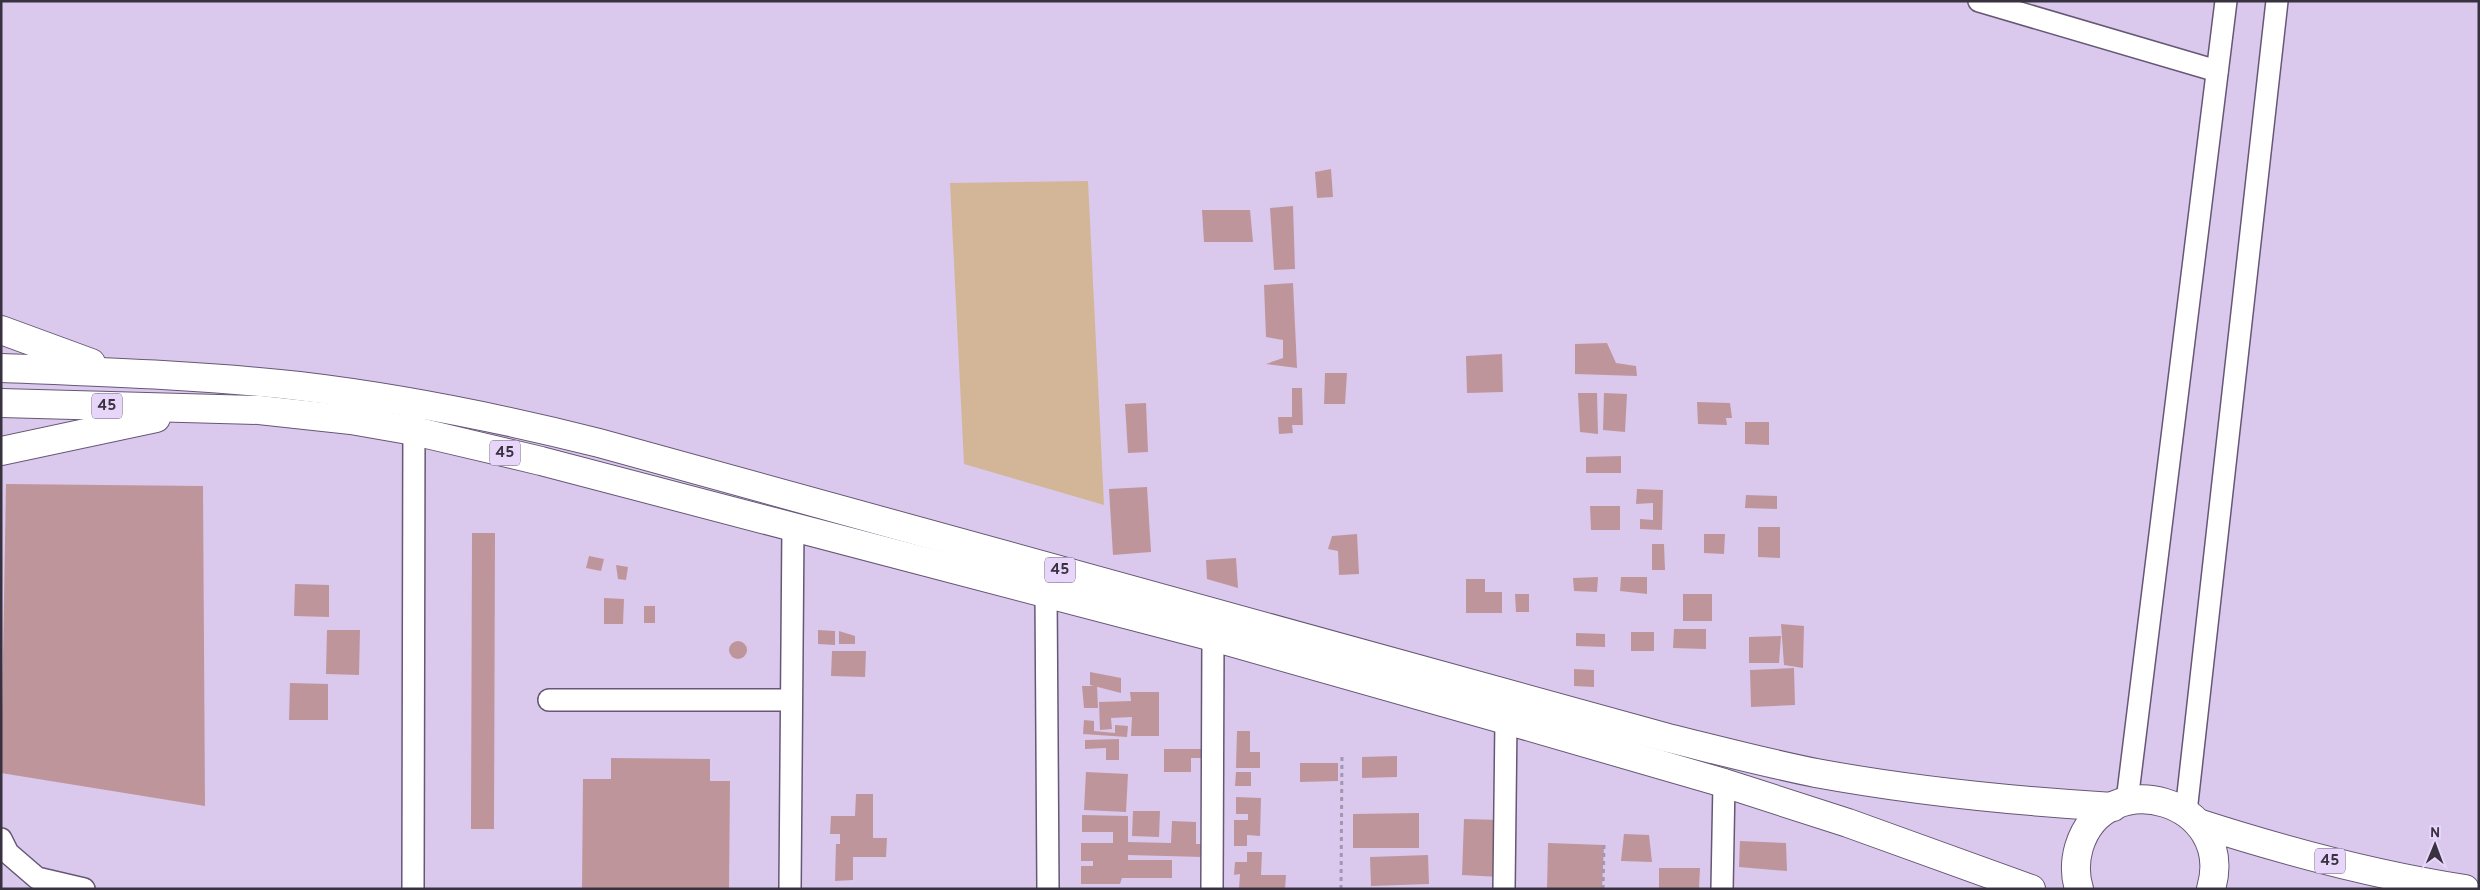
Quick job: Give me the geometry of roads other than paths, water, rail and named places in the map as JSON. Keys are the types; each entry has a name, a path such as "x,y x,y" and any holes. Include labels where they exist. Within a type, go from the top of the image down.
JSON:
{"highway":[{"path":"1,330 116,372"},
{"name":"45","path":"1,368 116,372 299,386 414,403 497,419 599,444 1658,736 1740,756 1814,772 1925,790 2038,803 2120,804"},
{"name":"45","path":"1,404 258,410 351,420 414,431 541,461 1046,592 1506,720 1724,783 1857,826 2031,889"},
{"path":"1,452 74,434 212,408"},
{"path":"2079,889 2076,870 2082,840 2100,815 2120,804 2142,799 2158,800 2173,804 2192,817 2206,835 2212,850 2214,865 2211,889"},
{"name":"45","path":"2192,817 2302,855 2393,876 2465,889"}],"street":[{"path":"1979,1 2217,71"},
{"path":"2120,804 2226,1"},
{"path":"2192,817 2277,1"},
{"path":"413,889 414,403"},
{"path":"790,889 793,526"},
{"path":"1046,592 1048,889"},
{"path":"1212,889 1213,637"},
{"path":"549,700 791,700"},
{"path":"1504,889 1506,720"},
{"path":"1722,889 1724,783"},
{"path":"1,839 8,853 38,883 84,889"}]}
